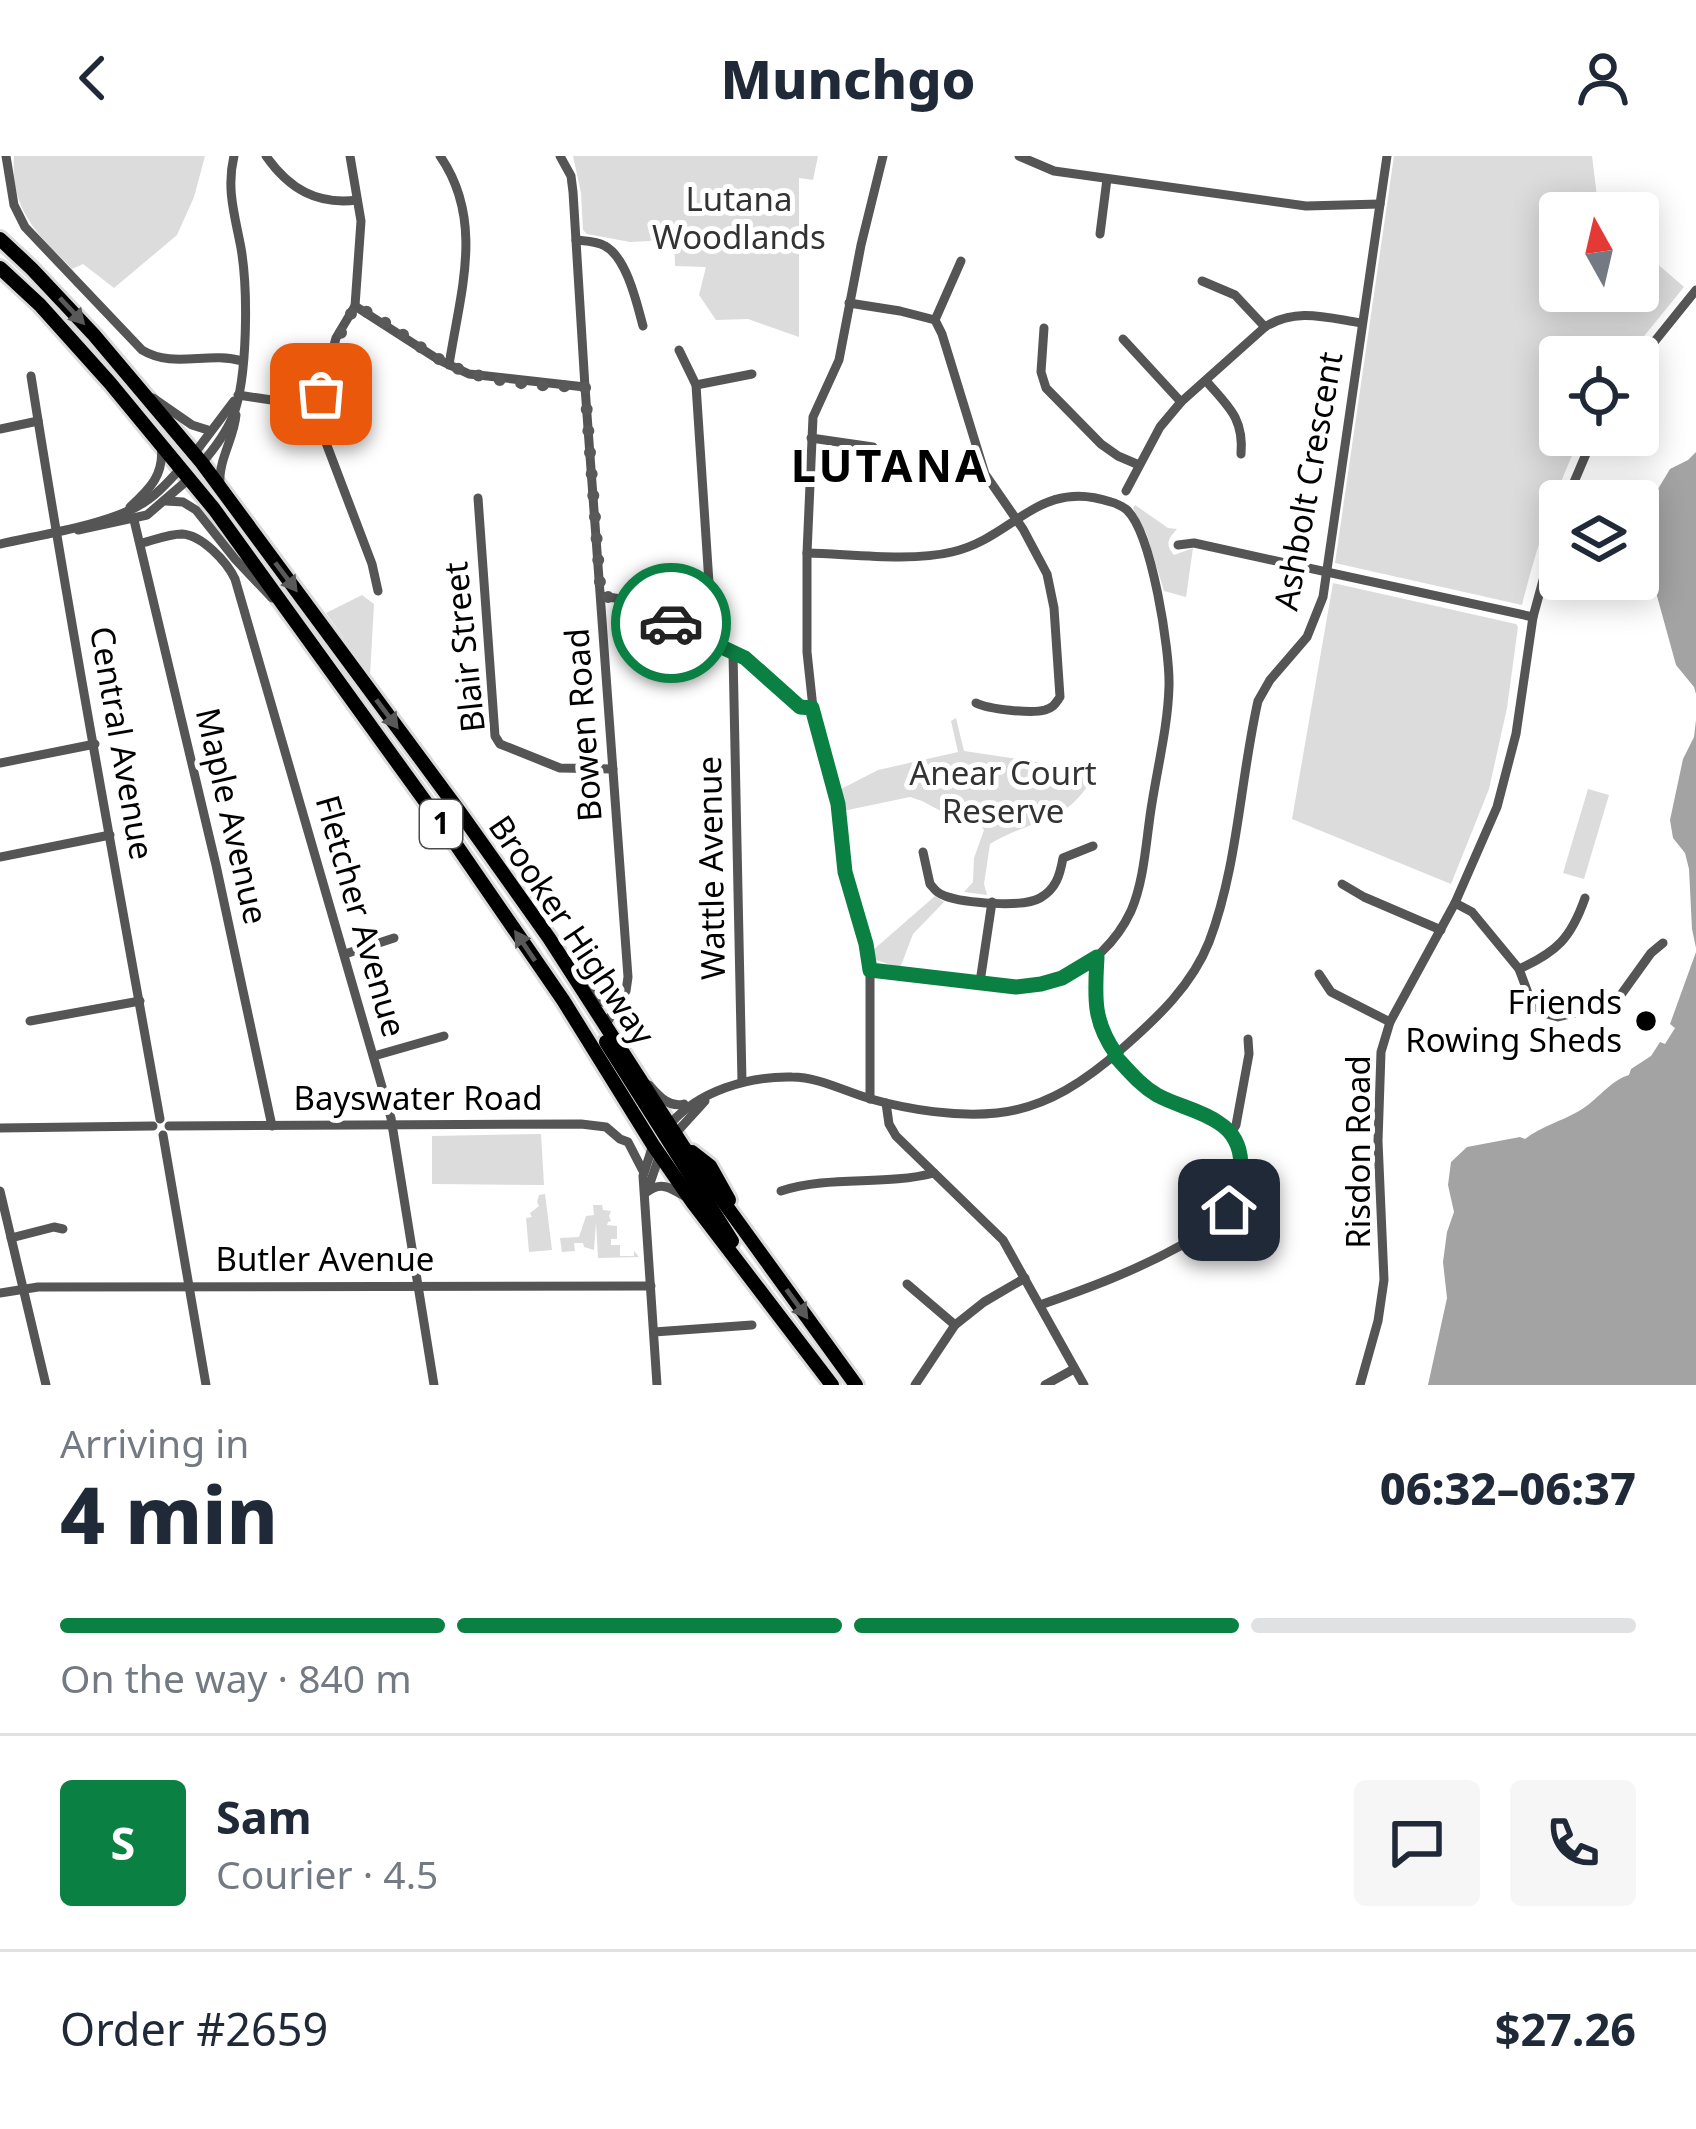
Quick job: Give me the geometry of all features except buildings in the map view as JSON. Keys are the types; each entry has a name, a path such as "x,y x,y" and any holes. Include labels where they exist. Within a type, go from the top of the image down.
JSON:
{"highway":[{"name":"Brooker Highway","path":"0,239 94,335 198,459 459,811 631,1067 693,1202 832,1385"},
{"name":"Brooker Highway","path":"0,268 48,315 185,473 667,1140"},
{"path":"185,473 198,459"},
{"path":"605,1026 609,1049 758,1289"},
{"path":"667,1140 710,1166 744,1232 856,1385"}],"street":[{"path":"6,156 14,205 25,227 142,350 167,360 242,361"},
{"path":"221,489 220,469 233,434 242,361 245,283 231,203 234,156"},
{"path":"266,156 308,195 326,201 357,200"},
{"path":"312,406 321,394 336,338 355,306 361,220 350,156"},
{"path":"440,156 458,188 467,237 449,365"},
{"name":"Bowen Road","path":"560,156 571,176 628,977 626,991 605,1026"},
{"path":"870,1099 870,970 845,872 838,804 812,708 807,554 813,417 838,360 883,156"},
{"path":"1019,156 1054,171 1306,206 1380,204"},
{"name":"Ashbolt Crescent","path":"667,1140 682,1109 695,1100 742,1082 792,1077 870,1099 964,1113 1020,1108 1073,1086 1116,1055 1173,1000 1209,942 1220,905 1258,701 1307,637 1323,597 1387,156"},
{"path":"1100,234 1107,179"},
{"path":"576,240 604,245 619,260 644,326"},
{"path":"935,320 962,261"},
{"path":"1202,281 1235,295 1265,327"},
{"path":"1659,336 1696,290"},
{"path":"849,303 935,320 985,473 1036,550 1051,588 1060,697 1048,710 1039,711 976,703"},
{"path":"355,306 469,374 585,387"},
{"path":"1126,491 1160,427 1265,327 1278,318 1302,314 1362,323"},
{"path":"1044,328 1041,372 1046,388 1101,444 1139,465"},
{"path":"1123,339 1181,403"},
{"path":"680,350 696,386 713,644"},
{"path":"696,386 752,374"},
{"name":"Central Avenue","path":"31,376 206,1385"},
{"path":"1207,382 1234,413 1240,429 1240,454"},
{"path":"139,388 192,425 212,431"},
{"path":"238,398 312,406"},
{"path":"198,459 212,431 238,398"},
{"path":"198,459 226,430 238,398"},
{"path":"312,406 378,591"},
{"path":"0,429 38,421"},
{"path":"811,438 873,447"},
{"path":"115,516 155,480 162,463 161,445"},
{"path":"61,531 147,515 166,502 185,473"},
{"path":"0,544 115,516 142,505 185,473"},
{"path":"807,554 940,554 976,545 1047,501 1065,495 1098,498 1128,511 1157,586 1169,687 1140,877 1121,927 1097,957 1062,978 1041,984 1016,987 870,970"},
{"name":"Blair Street","path":"478,498 495,736 500,744 560,768 613,769"},
{"path":"166,502 183,502 196,510 248,574 285,610"},
{"name":"Maple Avenue","path":"134,520 272,1126"},
{"name":"Fletcher Avenue","path":"142,543 189,536 232,573 392,1124 434,1385"},
{"path":"1178,544 1194,542 1533,616"},
{"name":"Risdon Road","path":"1360,1385 1384,1280 1381,1052 1390,1022 1456,903 1488,832 1516,734 1539,594"},
{"path":"601,596 620,599 734,653 800,707 812,708"},
{"name":"Wattle Avenue","path":"734,653 742,1082"},
{"path":"0,764 95,744"},
{"path":"0,857 110,835"},
{"path":"923,852 930,884 948,897 1026,904 1054,888 1063,858 1093,846"},
{"path":"1342,884 1441,930"},
{"path":"1519,969 1557,947 1579,916 1585,898"},
{"path":"980,982 992,902"},
{"path":"1456,903 1472,912 1519,969 1533,1006 1558,1017 1615,1003 1663,943"},
{"path":"345,954 394,938"},
{"path":"1040,1305 1121,1276 1218,1223 1238,1191 1241,1159 1232,1133 1204,1114 1156,1094 1116,1055 1096,1010 1097,957"},
{"path":"566,964 602,1002 619,1003"},
{"path":"1319,974 1331,992 1390,1022"},
{"path":"30,1021 140,1001"},
{"path":"374,1056 443,1036"},
{"path":"1232,1133 1248,1039"},
{"path":"631,1067 670,1104 695,1100"},
{"name":"Ashbolt Crescent","path":"667,1140 713,1093"},
{"path":"886,1102 891,1130 1003,1240 1084,1385"},
{"name":"Bayswater Road","path":"0,1128 581,1124 602,1126 628,1142 643,1172"},
{"path":"657,1385 643,1172 667,1140"},
{"path":"646,1196 667,1140"},
{"path":"781,1191 802,1184 914,1178 934,1172"},
{"path":"646,1196 655,1186 664,1186 693,1202"},
{"path":"0,1191 46,1385"},
{"path":"11,1238 63,1229"},
{"path":"915,1385 955,1325 1025,1278"},
{"path":"908,1285 955,1325"},
{"name":"Butler Avenue","path":"0,1293 23,1288 651,1286"},
{"path":"654,1331 752,1325"},
{"path":"1045,1385 1074,1369"}],"green space":[{"path":"14,156 205,156 177,235 114,288 83,264 72,269 37,232 16,192"},
{"name":"Lutana Woodlands","path":"573,156 818,156 813,180 799,178 799,337 748,319 716,320 699,295 706,267 675,266 674,233 630,242 587,234"},
{"path":"1394,156 1592,156 1596,192 1539,192 1539,312 1659,312 1659,265 1684,287 1644,336 1539,336 1539,456 1572,456 1562,480 1539,480 1539,545 1522,605 1335,563"},
{"path":"1135,505 1177,529 1169,541 1174,555 1193,548 1186,597 1164,591"},
{"path":"1333,583 1518,627 1489,789 1451,884 1292,819"},
{"path":"362,595 374,604 370,675 326,613"},
{"name":"Anear Court Reserve","path":"956,718 964,751 1044,763 1092,781 1064,810 990,844 984,884 987,895 964,892 973,882 974,858 984,830 977,820 954,818 910,797 843,811 839,790 878,770 958,752 951,721"},
{"path":"1588,789 1609,795 1584,879 1563,873"},
{"path":"935,896 944,902 913,934 900,968 876,960 872,951"},
{"path":"541,1134 544,1185 432,1184 432,1136"},
{"path":"545,1194 552,1250 529,1252 526,1218 539,1206 539,1195"},
{"path":"593,1205 611,1211 607,1225 617,1226 617,1239 611,1239 611,1245 620,1245 620,1256 634,1256 634,1251 639,1257 598,1258 596,1222 594,1250 574,1243 575,1251 562,1252 560,1238 579,1237 586,1216 594,1215"}],"shaded area":[{"path":"1696,452 1696,694 1676,665 1658,600 1659,487 1670,469"},
{"path":"1696,720 1696,948 1689,869 1685,853 1673,838 1670,820"},
{"path":"1696,952 1696,1385 1428,1385 1447,1298 1443,1262 1454,1212 1448,1185 1451,1162 1467,1147 1525,1139 1579,1111 1629,1075 1660,1042 1665,1044 1675,1028 1670,1024"}],"way so far":[{"path":"321,394 336,338 355,306 469,374 585,387 601,596 620,599 671,623"}],"place":[{"name":"Friends Rowing Sheds","path":"1646,1021"}],"district":[{"name":"LUTANA","path":"890,466"}],"route":[{"path":"671,623 745,658 800,707 812,708 838,804 845,872 870,970 1016,987 1062,978 1097,957 1096,1010 1115,1056 1156,1094 1204,1114 1232,1133 1241,1170 1229,1210"}]}
